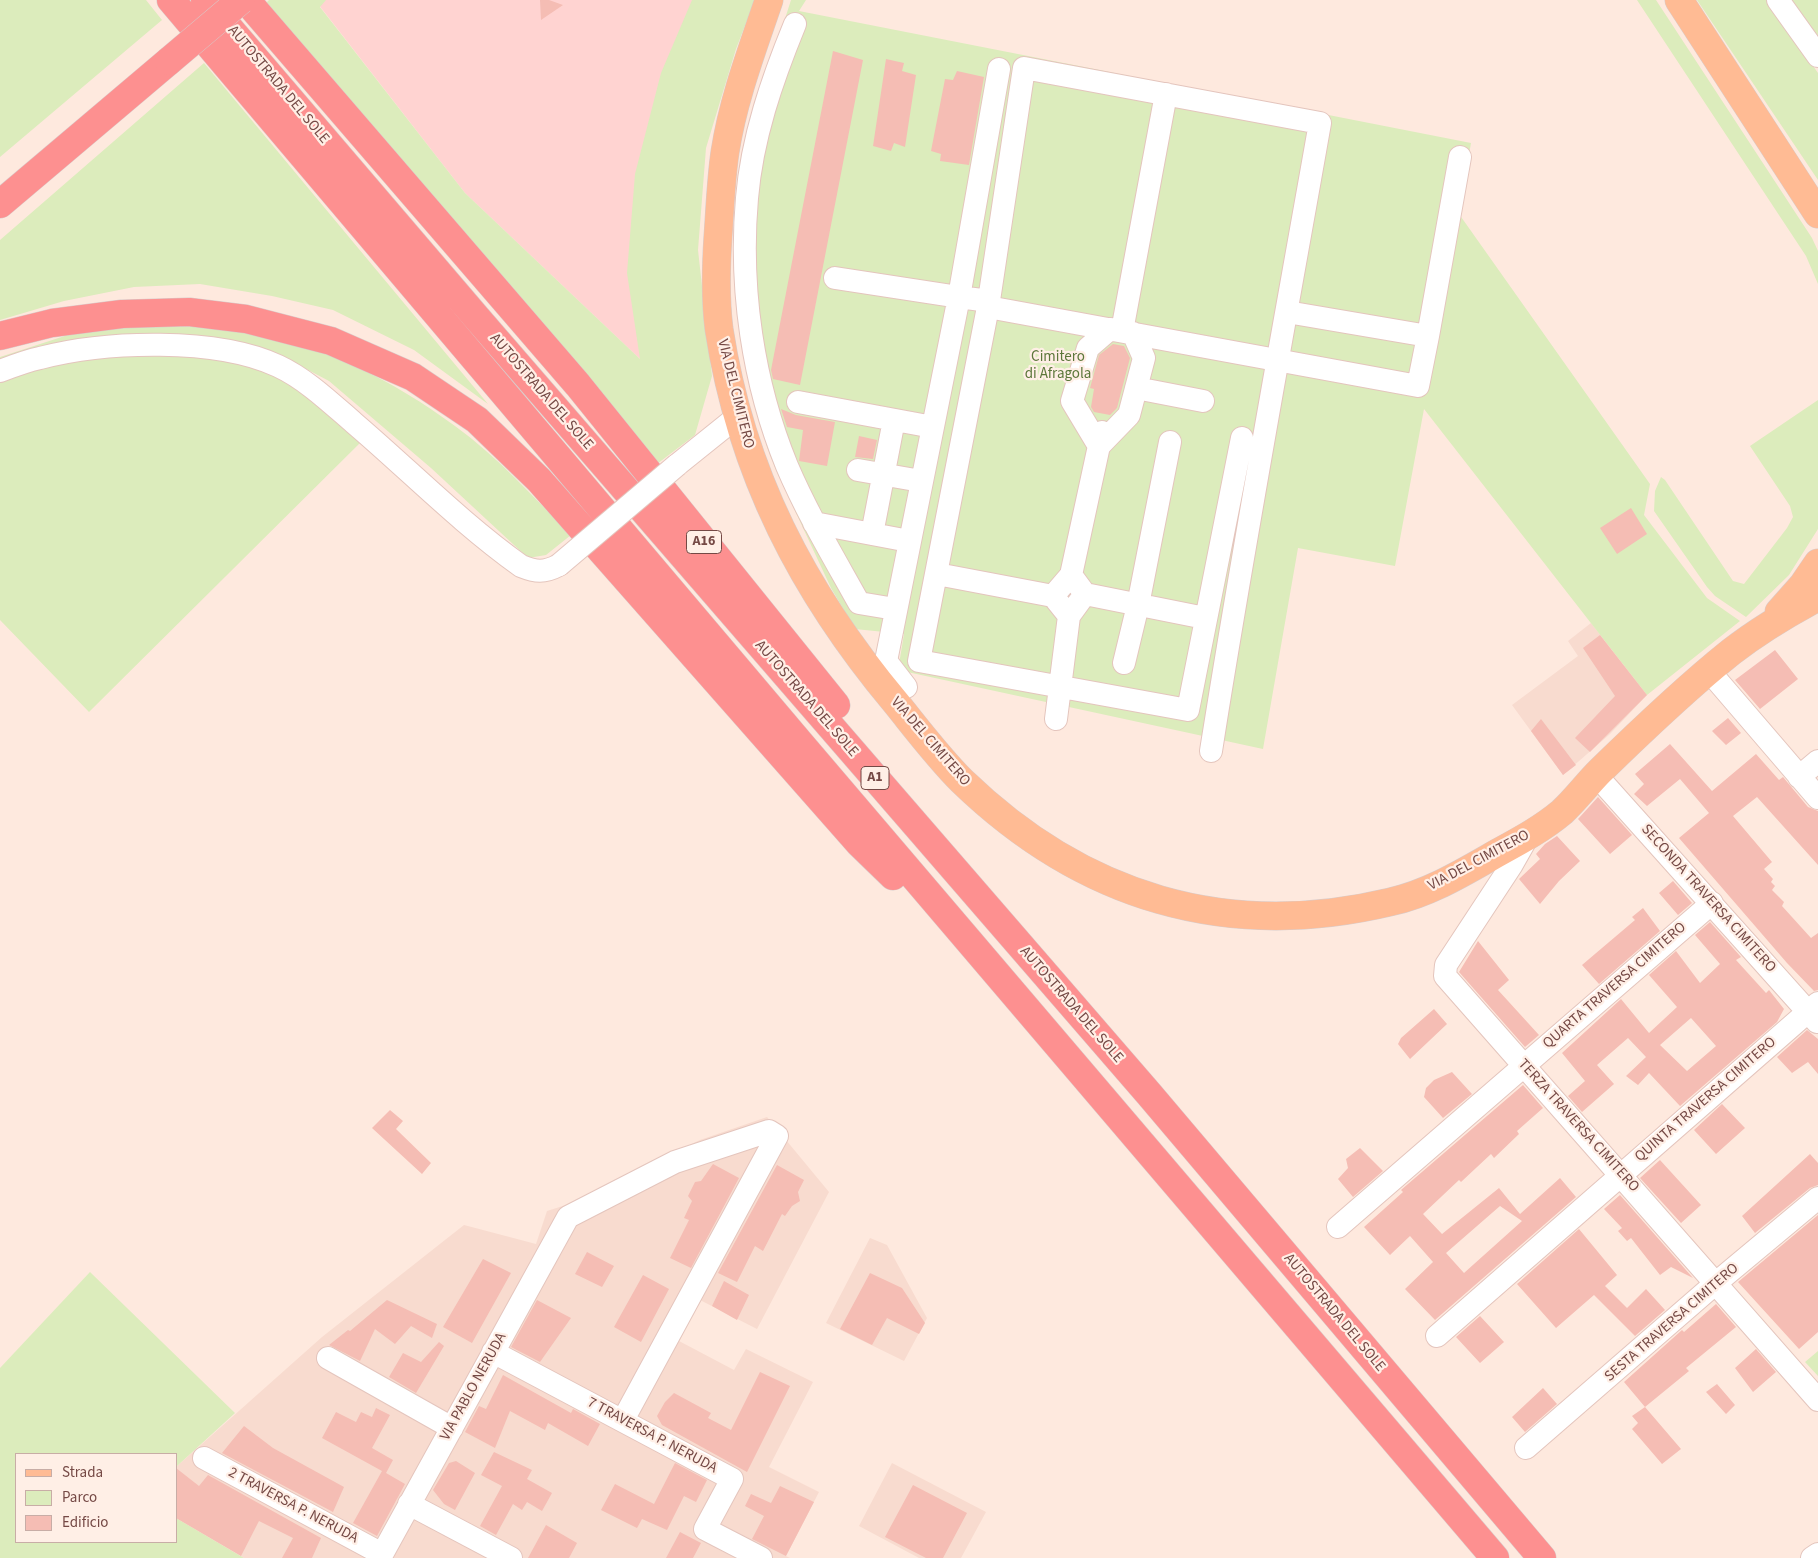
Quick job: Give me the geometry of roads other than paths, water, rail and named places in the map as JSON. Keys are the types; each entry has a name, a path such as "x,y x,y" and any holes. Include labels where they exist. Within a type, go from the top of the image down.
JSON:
{"highway":[{"name":"AUTOSTRADA DEL SOLE","path":"171,0 1495,1558"},
{"name":"AUTOSTRADA DEL SOLE","path":"205,0 477,318 1149,1094 1542,1558"},
{"path":"0,204 164,54 216,0"},
{"path":"0,183 164,54 241,0"},
{"name":"A16","path":"246,0 578,385 1149,1094"},
{"path":"0,336 52,323 122,314 190,312 246,319 331,342 413,377 477,420 539,480 859,843 1018,998"}],"main road":[{"name":"VIA DEL CIMITERO","path":"770,0 739,89 725,151 716,270 719,327 738,416 764,494 786,543 810,587 877,680 959,778 1003,817 1034,841 1086,872 1129,890 1175,905 1228,914 1288,917 1337,914 1396,901 1442,885 1528,836 1557,816 1596,775 1709,671 1763,630 1818,597"},
{"path":"1679,0 1818,214"},
{"path":"1763,630 1803,585 1818,563"}],"street":[{"path":"1778,0 1818,56"},
{"path":"795,24 774,74 762,118 747,198 746,291 754,359 770,419 787,465 814,523 859,603 895,609"},
{"path":"1211,751 1320,123 1024,68 988,304 919,661 1188,710 1242,438"},
{"path":"906,687 886,661 959,297 999,69"},
{"path":"1099,446 1129,415 1144,358 1122,331 1166,94"},
{"path":"835,278 959,297 1122,331 1418,386 1460,157"},
{"path":"1287,312 1428,336"},
{"path":"1099,446 1072,401 1088,348 1122,331"},
{"path":"0,371 40,358 138,345 183,346 239,353 262,359 280,367 334,406 521,566 536,572 547,571 559,565 738,416"},
{"path":"1136,388 1203,401"},
{"path":"798,402 933,427"},
{"path":"872,534 894,420"},
{"path":"1053,596 1071,575 1104,421"},
{"path":"1124,663 1138,605 1170,442"},
{"path":"858,470 921,481"},
{"path":"814,523 909,542"},
{"path":"937,574 1053,596 1069,616"},
{"path":"1071,575 1085,594 1205,618"},
{"path":"1056,718 1069,616 1085,594"},
{"path":"1709,671 1818,798"},
{"path":"1799,776 1818,761"},
{"name":"SECONDA TRAVERSA CIMITERO","path":"1596,775 1712,903 1815,1012"},
{"name":"TERZA TRAVERSA CIMITERO","path":"1528,836 1511,866 1446,965 1445,976 1818,1400"},
{"name":"QUARTA TRAVERSA CIMITERO","path":"1338,1227 1712,903"},
{"name":"QUINTA TRAVERSA CIMITERO","path":"1438,1336 1621,1174 1815,1012"},
{"name":"VIA PABLO NERUDA","path":"381,1556 568,1217 675,1162 769,1131 777,1136 623,1420"},
{"name":"SESTA TRAVERSA CIMITERO","path":"1526,1448 1716,1283 1818,1198"},
{"name":"7 TRAVERSA P. NERUDA","path":"493,1352 732,1479 705,1529 761,1558"},
{"path":"328,1358 452,1428"},
{"name":"2 TRAVERSA P. NERUDA","path":"204,1458 381,1556"},
{"path":"409,1504 511,1558"},
{"path":"1812,1558 1818,1554"}],"park label":[{"name":"Cimitero di Afragola","path":"1058,366"}]}
